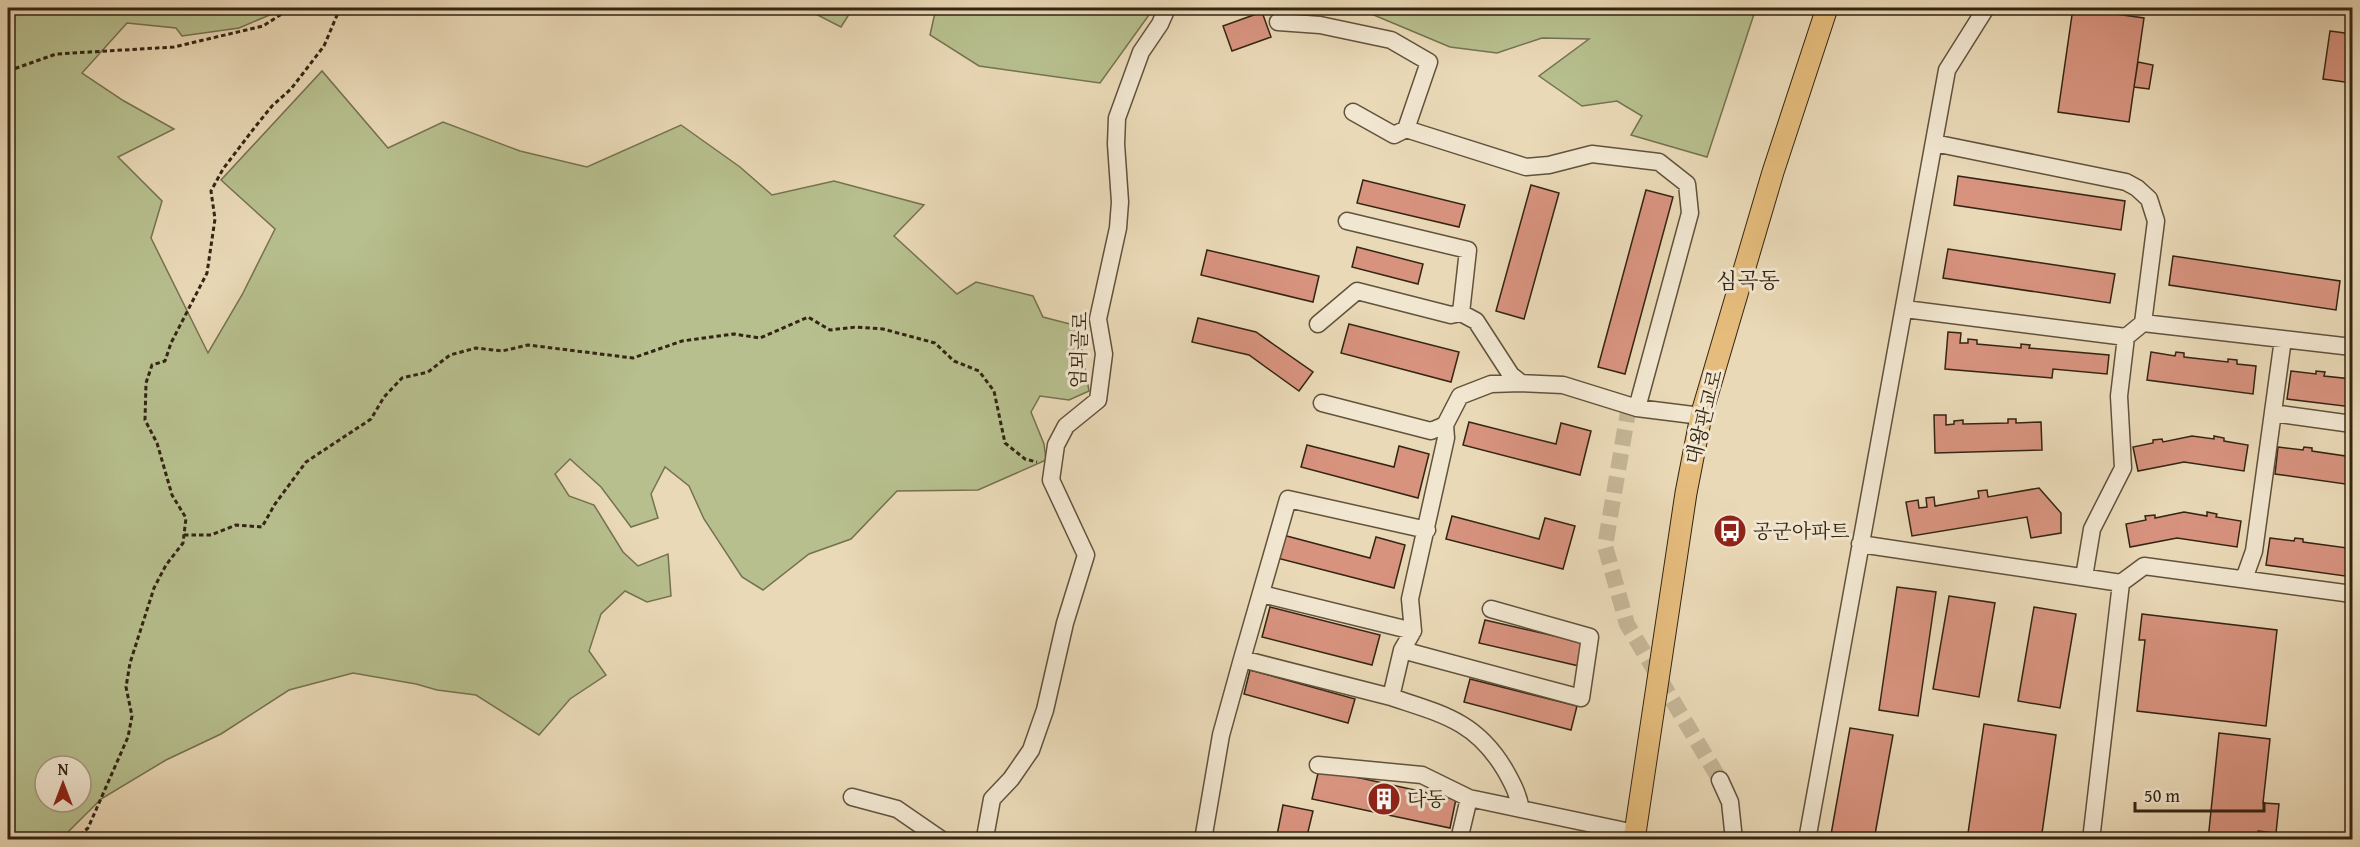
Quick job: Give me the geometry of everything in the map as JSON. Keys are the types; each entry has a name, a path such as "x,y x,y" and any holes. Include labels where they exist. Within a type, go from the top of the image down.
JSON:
{"main road":[{"name":"대왕판교로","path":"1635,836 1686,493 1701,416 1773,172 1827,8"}],"street":[{"name":"엄뫼골로","path":"986,840 992,799 1011,779 1031,750 1045,710 1065,623 1086,555 1051,480 1056,445 1066,426 1098,400 1104,354 1098,319 1118,228 1120,202 1116,144 1117,118 1141,52 1160,24 1167,8"},
{"path":"1807,840 1947,70 1986,8"},
{"path":"1278,22 1320,25 1391,40 1429,62 1406,129 1394,135 1353,112"},
{"path":"1406,129 1526,168 1548,165 1592,153 1659,162 1687,184 1690,213 1637,408"},
{"path":"1934,143 2126,182 2149,199 2156,221 2143,322 2126,336 2119,396 2123,468 2092,529 2084,577"},
{"path":"1347,220 1468,250 1461,314"},
{"path":"1318,324 1357,291 1451,315 1461,314 1476,321 1511,375 1521,383"},
{"path":"1905,309 2126,336"},
{"path":"2143,322 2352,347"},
{"path":"2244,579 2254,551 2283,339"},
{"path":"1391,696 1402,650 1413,631 1410,599 1446,438 1445,425 1460,396 1491,384 1563,385 1637,408 1701,416"},
{"path":"1322,403 1431,431 1445,425"},
{"path":"2273,414 2352,424"},
{"path":"1203,840 1221,735 1288,499 1427,530"},
{"path":"1860,544 2121,583 2144,566 2352,594"},
{"path":"2091,840 2121,583"},
{"path":"1262,594 1413,631"},
{"path":"1402,650 1581,698 1590,637 1491,609"},
{"path":"1242,659 1391,696 1459,722 1479,736 1496,755 1518,793 1521,809"},
{"path":"1318,765 1422,775 1469,798 1635,836"},
{"path":"1720,780 1730,802 1734,840"},
{"path":"852,797 897,808 942,840"},
{"path":"1459,840 1469,798"}],"path":[{"path":"8,71 56,54 174,47 263,26 291,8"},
{"path":"74,840 88,828 128,737 132,716 126,687 130,663 154,588 166,565 183,543 186,518 172,495 157,442 145,420 146,383 152,365 165,361 171,343 207,273 215,219 211,191 223,169 255,127 291,88 324,46 340,8"},
{"path":"184,535 211,535 236,525 262,527 275,504 306,462 371,419 384,397 402,378 428,372 450,355 476,348 502,351 528,345 633,358 682,340 734,334 760,338 808,317 830,330 856,327 883,329 935,342 954,361 979,371 994,391 1005,443 1025,459 1053,467"}],"green space":[{"path":"8,8 286,8 239,28 182,36 176,28 127,23 82,73 124,101 174,129 118,157 162,201 151,238 208,353 242,295 275,229 221,180 322,71 388,148 443,122 520,151 587,167 681,125 740,167 772,195 834,181 924,205 894,236 957,294 976,282 1033,296 1043,317 1078,326 1089,391 1069,400 1040,396 1031,412 1044,444 1046,460 978,490 897,491 851,539 809,554 763,590 742,577 704,519 689,486 665,467 651,494 658,518 631,527 601,487 570,459 555,474 569,496 594,505 623,552 638,566 668,554 671,596 647,602 625,591 601,614 589,651 606,675 570,699 539,735 476,695 437,690 353,673 289,690 221,734 166,760 101,799 93,807 93,754 33,754 33,814 86,814 61,839 8,839"},
{"path":"804,8 853,8 841,27"},
{"path":"936,8 1154,8 1100,83 979,66 930,35"},
{"path":"1357,8 1756,8 1707,157 1631,135 1642,116 1617,101 1582,106 1539,76 1589,39 1542,38 1497,53 1450,47"}],"building":[{"path":"2073,8 2144,18 2129,122 2058,112"},
{"path":"1262,12 1271,37 1232,51 1223,26"},
{"path":"2330,31 2352,34 2352,83 2323,79"},
{"path":"2138,62 2153,65 2149,89 2134,87"},
{"path":"1958,176 2125,201 2121,230 1954,205"},
{"path":"1363,180 1465,205 1459,227 1357,203"},
{"path":"1531,185 1559,193 1524,319 1496,311"},
{"path":"1646,190 1673,197 1625,374 1598,367"},
{"path":"1357,247 1423,264 1418,284 1352,267"},
{"path":"1948,249 2115,274 2110,303 1943,278"},
{"path":"1207,250 1319,276 1313,302 1201,275"},
{"path":"2173,256 2340,281 2336,310 2169,285"},
{"path":"1198,318 1256,332 1313,372 1299,391 1249,355 1192,342"},
{"path":"1349,324 1459,352 1451,382 1341,353"},
{"path":"1948,332 1961,333 1960,343 1968,343 1968,339 1977,340 1977,344 2021,348 2021,344 2030,345 2029,348 2109,355 2107,374 2053,369 2052,378 1945,369"},
{"path":"2151,352 2175,356 2176,352 2184,353 2184,357 2228,362 2228,359 2237,360 2237,364 2256,366 2253,394 2147,380"},
{"path":"2291,371 2316,374 2316,371 2325,372 2324,376 2352,379 2352,407 2287,399"},
{"path":"1934,415 1946,415 1946,425 1963,420 1963,424 2008,423 2008,419 2016,419 2016,423 2041,422 2042,450 1935,453"},
{"path":"1469,422 1556,444 1561,423 1591,431 1580,475 1463,445"},
{"path":"2192,436 2214,439 2214,436 2224,438 2224,441 2248,445 2244,471 2184,462 2138,471 2133,447 2153,443 2153,440 2162,439 2163,442"},
{"path":"1307,445 1394,467 1399,446 1429,454 1418,498 1301,467"},
{"path":"2278,447 2303,450 2304,447 2312,448 2312,451 2352,457 2352,485 2275,474"},
{"path":"2039,488 2061,513 2061,533 2031,538 2027,517 1912,536 1906,502 1918,500 1919,508 1927,507 1926,498 1934,497 1935,506 1979,498 1978,491 1987,490 1988,497"},
{"path":"2184,512 2207,516 2207,512 2217,514 2216,517 2241,521 2237,547 2177,538 2130,547 2126,524 2146,520 2145,516 2155,515 2155,518"},
{"path":"1452,516 1539,539 1545,518 1575,526 1563,569 1446,539"},
{"path":"1283,535 1370,558 1376,537 1405,545 1394,588 1277,558"},
{"path":"2270,538 2294,541 2295,538 2303,539 2303,542 2347,548 2347,544 2352,545 2352,577 2266,565"},
{"path":"1897,587 1936,592 1918,716 1879,710"},
{"path":"1949,596 1995,603 1979,697 1933,689"},
{"path":"1270,607 1380,635 1372,665 1262,637"},
{"path":"2034,607 2076,614 2060,708 2018,701"},
{"path":"2142,614 2277,630 2266,726 2137,711 2145,640 2139,640"},
{"path":"1485,620 1585,643 1579,666 1479,643"},
{"path":"1250,670 1355,699 1348,723 1244,694"},
{"path":"1470,679 1577,706 1571,730 1464,702"},
{"path":"1984,724 2056,735 2041,840 1967,840"},
{"path":"1850,728 1893,735 1874,840 1830,840"},
{"path":"2219,733 2270,739 2263,803 2279,804 2276,833 2258,831 2257,840 2208,840"},
{"name":"다동","path":"1319,769 1456,799 1450,828 1312,799"},
{"path":"1283,805 1313,811 1306,840 1276,840"}],"tunnel":[{"path":"1629,406 1605,546 1627,624 1720,780"}],"place":[{"name":"공군아파트","path":"1730,531"},
{"name":"다동","path":"1384,799"}],"district":[{"name":"심곡동","path":"1748,280"}]}
